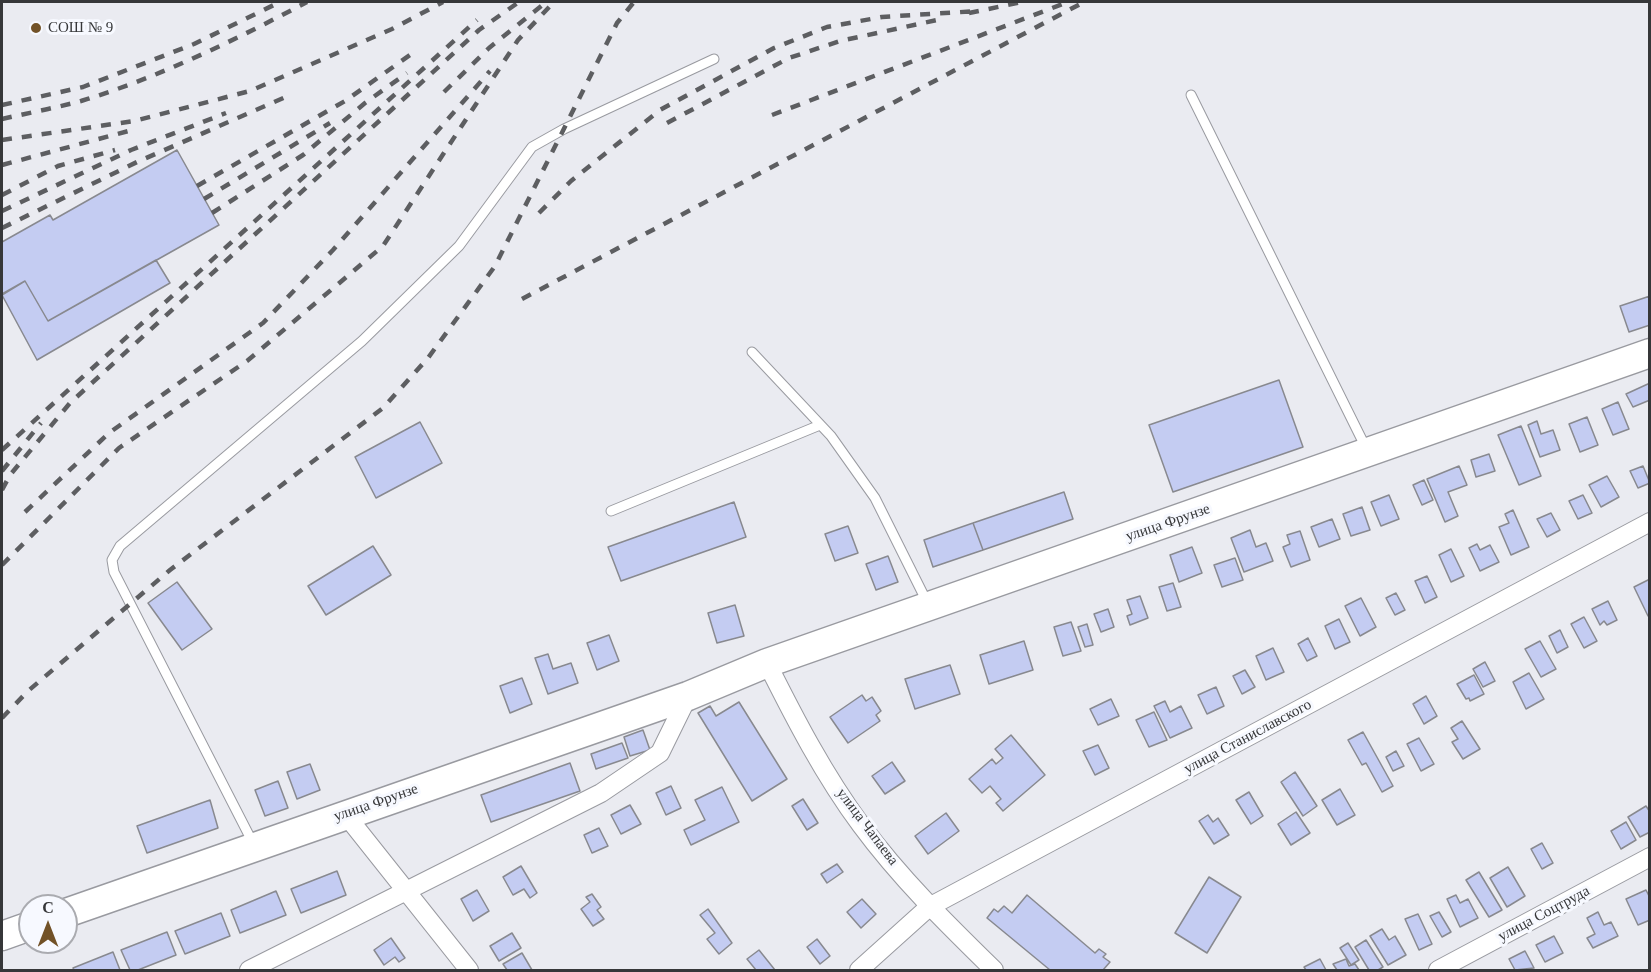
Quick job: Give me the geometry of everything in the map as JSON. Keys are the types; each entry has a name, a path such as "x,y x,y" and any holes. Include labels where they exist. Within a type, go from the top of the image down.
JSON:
{"main road":[{"name":"улица Фрунзе","path":"78,909 254,845 688,696 767,663 1650,353"},
{"path":"2,936 18,930"}],"street":[{"name":"улица Станиславского","path":"860,970 929,906 1650,522"},
{"name":"улица Чапаева","path":"767,663 806,740 861,825 929,906 994,970"},
{"path":"249,970 601,793 660,753 688,696"},
{"path":"345,814 469,970"},
{"name":"улица Соцтруда","path":"1438,970 1650,856"}],"lane":[{"path":"254,845 114,572 112,560 120,546 362,340 459,246 532,147 564,129 714,59"},
{"path":"1191,95 1368,452"},
{"path":"752,352 820,424 875,498 930,607"},
{"path":"612,511 820,424"}],"building":[{"path":"177,150 219,225 48,321 25,281 2,294 2,242 50,215 53,220"},
{"path":"156,260 170,283 37,360 2,295 25,281 48,321"},
{"path":"1650,296 1650,325 1629,332 1620,306"},
{"path":"1279,380 1303,447 1173,492 1149,425"},
{"path":"1650,383 1650,400 1633,407 1626,394"},
{"path":"1618,402 1629,429 1613,435 1602,409"},
{"path":"1587,417 1598,445 1580,452 1569,424"},
{"path":"1537,421 1541,434 1553,430 1560,450 1540,457 1528,425"},
{"path":"420,422 442,463 376,498 355,457"},
{"path":"1521,426 1541,476 1519,485 1498,435"},
{"path":"1489,454 1495,471 1476,477 1471,460"},
{"path":"1459,466 1467,485 1448,492 1458,516 1445,522 1427,479"},
{"path":"1643,466 1650,483 1638,488 1630,471"},
{"path":"1607,476 1619,497 1601,507 1589,485"},
{"path":"1424,480 1433,500 1422,505 1413,485"},
{"path":"1064,492 1073,519 983,550 973,523"},
{"path":"1389,495 1399,519 1381,526 1371,502"},
{"path":"1583,495 1592,513 1578,519 1569,501"},
{"path":"734,502 746,537 621,581 608,547"},
{"path":"1362,507 1370,530 1351,536 1343,514"},
{"path":"1513,510 1529,547 1511,555 1499,527 1509,523 1505,514"},
{"path":"1551,513 1560,530 1547,537 1537,519"},
{"path":"1332,519 1340,539 1319,547 1311,527"},
{"path":"973,523 983,550 933,567 924,540"},
{"path":"848,526 858,553 835,561 825,534"},
{"path":"1250,530 1256,547 1266,543 1273,561 1244,572 1231,538"},
{"path":"1300,531 1310,560 1291,567 1283,547 1290,544 1287,535"},
{"path":"1477,544 1480,550 1490,545 1499,562 1480,571 1469,548"},
{"path":"373,546 391,575 326,615 308,586"},
{"path":"1192,547 1202,573 1179,582 1170,555"},
{"path":"1451,549 1464,576 1451,582 1439,555"},
{"path":"888,556 898,582 876,590 866,564"},
{"path":"1235,558 1243,580 1222,587 1214,565"},
{"path":"1427,576 1437,597 1425,603 1415,581"},
{"path":"1650,579 1650,615 1648,616 1634,587"},
{"path":"177,582 212,629 182,650 148,603"},
{"path":"1173,583 1181,607 1167,611 1159,587"},
{"path":"1396,593 1405,610 1395,615 1386,598"},
{"path":"1140,596 1148,618 1130,625 1127,616 1132,614 1127,600"},
{"path":"1361,598 1376,627 1360,636 1345,606"},
{"path":"1608,601 1617,620 1607,625 1604,621 1600,625 1592,609"},
{"path":"735,605 744,636 717,643 708,613"},
{"path":"1108,609 1114,627 1101,632 1094,614"},
{"path":"1584,617 1597,641 1584,648 1571,624"},
{"path":"1339,619 1350,642 1335,649 1325,626"},
{"path":"1071,622 1081,651 1063,656 1054,627"},
{"path":"1087,624 1093,645 1085,647 1078,627"},
{"path":"1560,630 1568,647 1557,653 1549,636"},
{"path":"609,635 619,661 597,670 587,643"},
{"path":"1308,638 1317,656 1307,661 1298,644"},
{"path":"1024,641 1033,670 989,684 980,655"},
{"path":"1540,641 1556,669 1541,677 1525,649"},
{"path":"1273,648 1284,672 1266,680 1256,656"},
{"path":"548,654 553,669 571,663 578,683 548,694 535,658"},
{"path":"1485,662 1495,681 1483,687 1473,669"},
{"path":"950,665 960,694 915,709 905,679"},
{"path":"1245,670 1255,687 1242,694 1233,676"},
{"path":"1529,673 1544,699 1526,709 1513,682"},
{"path":"1474,675 1484,694 1470,701 1469,698 1466,699 1457,684"},
{"path":"522,678 532,704 510,713 500,686"},
{"path":"1216,687 1224,706 1207,714 1198,695"},
{"path":"862,695 866,701 872,697 881,711 876,715 880,721 848,743 830,717"},
{"path":"1426,696 1437,716 1424,724 1413,704"},
{"path":"1111,699 1119,716 1098,725 1090,709"},
{"path":"1165,701 1170,712 1181,706 1192,728 1170,738 1154,706"},
{"path":"739,702 787,779 752,801 698,713 710,706 716,716"},
{"path":"1154,712 1167,740 1149,747 1136,720"},
{"path":"1462,721 1480,749 1463,759 1452,742 1458,739 1451,728"},
{"path":"643,730 650,750 630,756 624,737"},
{"path":"1363,732 1393,786 1382,792 1366,763 1362,765 1348,740"},
{"path":"1011,735 1045,775 1003,811 996,803 1001,799 990,786 982,793 969,779 992,759 996,764 1003,758 995,749"},
{"path":"1419,738 1434,764 1421,771 1407,744"},
{"path":"622,743 628,758 596,769 591,754"},
{"path":"1098,745 1109,768 1095,775 1083,751"},
{"path":"1396,751 1404,766 1393,771 1386,757"},
{"path":"892,762 905,781 885,794 872,776"},
{"path":"570,763 580,791 491,822 481,795"},
{"path":"310,764 320,790 297,799 287,772"},
{"path":"1295,772 1317,806 1303,816 1281,782"},
{"path":"278,781 288,808 265,816 255,790"},
{"path":"671,786 681,808 666,815 656,793"},
{"path":"722,787 739,822 691,845 684,830 705,820 695,800"},
{"path":"1340,789 1355,815 1337,825 1322,800"},
{"path":"1249,792 1263,816 1251,824 1236,800"},
{"path":"803,799 818,823 807,830 792,806"},
{"path":"210,800 218,828 147,853 137,826"},
{"path":"630,805 641,824 621,834 611,815"},
{"path":"1646,806 1650,812 1650,832 1640,837 1628,817"},
{"path":"1296,812 1310,833 1291,845 1278,824"},
{"path":"946,813 959,831 928,854 915,836"},
{"path":"1208,815 1213,822 1218,818 1229,835 1214,844 1199,821"},
{"path":"1626,822 1636,840 1621,849 1611,831"},
{"path":"599,828 608,846 592,853 584,835"},
{"path":"1542,843 1553,863 1542,869 1531,849"},
{"path":"837,864 843,872 827,883 821,874"},
{"path":"521,866 537,893 530,898 524,889 513,895 503,877"},
{"path":"1508,867 1525,896 1507,907 1490,878"},
{"path":"337,871 346,895 301,913 291,889"},
{"path":"1479,872 1502,910 1489,917 1466,880"},
{"path":"1209,877 1241,897 1207,953 1175,933"},
{"path":"477,890 489,911 473,921 461,899"},
{"path":"1646,890 1650,898 1650,920 1638,925 1626,899"},
{"path":"276,891 286,915 240,933 231,910"},
{"path":"592,894 601,907 597,910 604,919 593,926 581,909 590,902 586,897"},
{"path":"1027,895 1095,953 1099,949 1106,954 1103,957 1110,962 1103,970 1050,970 987,918 994,909 998,912 1004,906 1012,913"},
{"path":"1456,895 1460,903 1468,899 1478,918 1460,927 1447,899"},
{"path":"862,899 876,914 861,928 847,912"},
{"path":"708,909 732,943 719,954 707,939 715,933 700,915"},
{"path":"1439,912 1451,932 1442,937 1430,916"},
{"path":"1598,912 1604,925 1611,922 1618,936 1593,948 1587,938 1595,934 1587,918"},
{"path":"221,913 230,936 185,954 175,931"},
{"path":"1418,914 1432,944 1419,950 1405,919"},
{"path":"1382,929 1389,940 1395,936 1406,955 1388,965 1370,936"},
{"path":"167,932 176,955 138,970 130,970 121,950"},
{"path":"512,933 521,948 499,961 490,946"},
{"path":"1554,936 1563,953 1545,962 1536,945"},
{"path":"391,938 405,958 399,962 395,957 384,965 374,950"},
{"path":"817,939 830,956 820,964 807,947"},
{"path":"1366,940 1383,967 1378,970 1369,970 1355,947"},
{"path":"1348,943 1359,960 1351,965 1340,948"},
{"path":"759,950 775,970 756,970 747,959"},
{"path":"1525,951 1534,968 1515,970 1509,959"},
{"path":"113,952 120,970 74,970 73,968"},
{"path":"522,953 532,970 507,970 503,964"},
{"path":"1320,959 1326,970 1306,970 1304,967"},
{"path":"1346,959 1349,966 1355,964 1359,970 1337,970 1333,964"}],"railway":[{"path":"2,105 83,87 194,44 280,2"},
{"path":"2,119 81,101 140,81 225,44 307,2"},
{"path":"2,140 134,121 250,91 392,29 443,2"},
{"path":"2,490 10,475 70,403 479,30 519,2"},
{"path":"2,565 119,448 247,361 383,246 518,40 554,2"},
{"path":"2,718 28,691 170,570 383,408 428,358 495,266 617,23 634,2"},
{"path":"969,13 1022,2"},
{"path":"772,115 1068,2"},
{"path":"522,299 1084,2"},
{"path":"444,92 489,48 545,3"},
{"path":"539,213 571,181 660,110 774,48 827,27 882,17 978,11"},
{"path":"2,450 477,20"},
{"path":"667,123 789,58 840,41 937,20"},
{"path":"197,186 345,101 410,55"},
{"path":"25,512 109,433 263,323 333,250 490,71"},
{"path":"212,213 303,155 365,103 407,73"},
{"path":"2,228 137,162 288,96"},
{"path":"2,211 131,150 226,113"},
{"path":"204,199 330,123"},
{"path":"2,165 132,130"},
{"path":"2,195 58,166 115,150"},
{"path":"2,471 41,423"}],"place":[{"name":"СОШ № 9","path":"36,28"}]}
